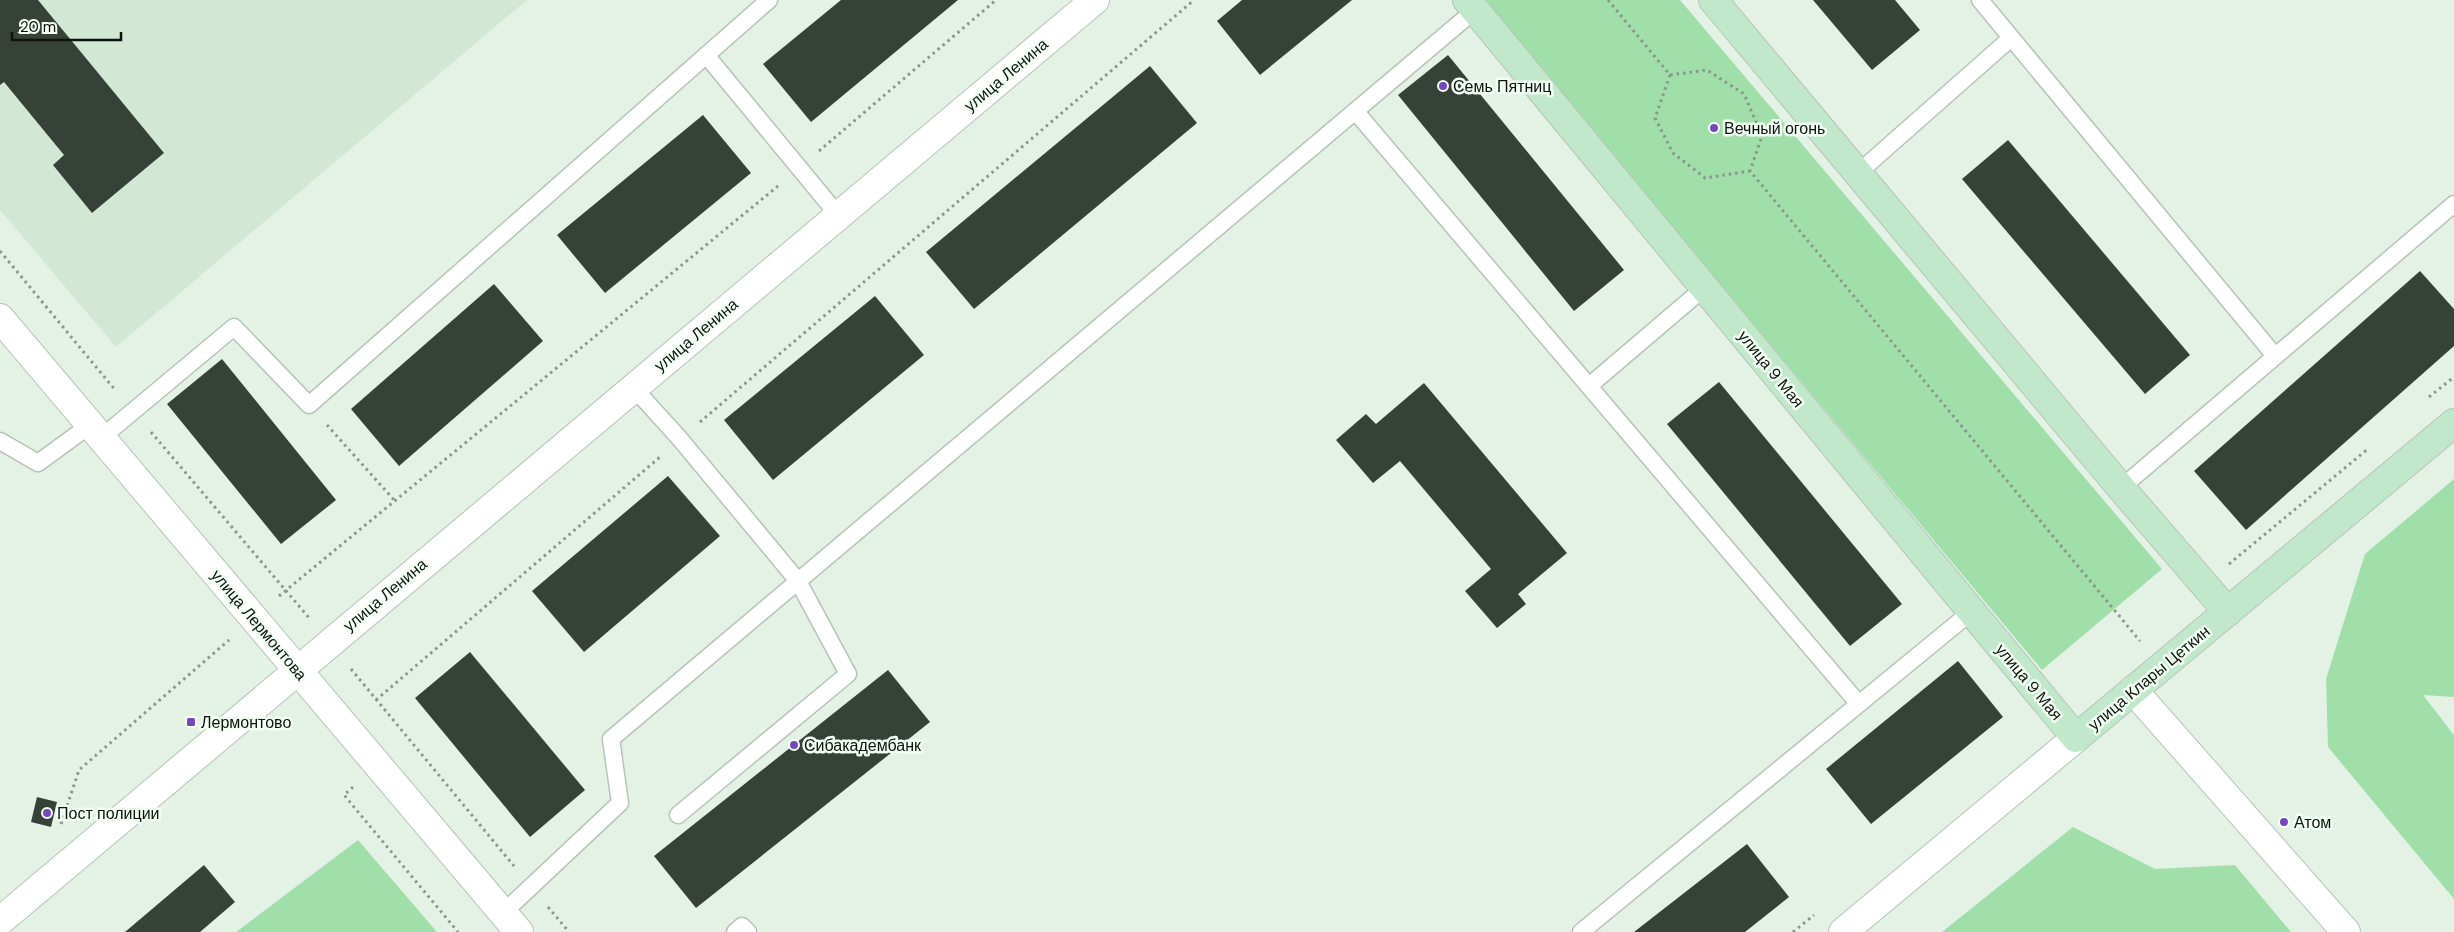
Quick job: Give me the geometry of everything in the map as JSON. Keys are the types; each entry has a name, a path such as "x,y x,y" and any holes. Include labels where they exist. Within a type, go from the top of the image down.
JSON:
{"street":[{"name":"улица Ленина","path":"0,921 296,670 1095,0"},
{"path":"1713,0 2121,488 2228,612"},
{"name":"улица 9 Мая","path":"1471,5 2076,738"},
{"name":"улица Лермонтова","path":"0,318 511,923"},
{"name":"улица Клары Цеткин","path":"1843,932 2454,423"},
{"path":"2133,690 2346,932"}],"lane":[{"path":"0,441 38,463 133,411 234,327 309,405 769,0"},
{"path":"1980,0 2275,356"},
{"path":"511,923 532,887 620,803 612,739 1356,112 1471,5"},
{"path":"1858,173 2011,38"},
{"path":"706,55 838,215"},
{"path":"1356,112 1858,703"},
{"path":"2121,488 2454,204"},
{"path":"1588,386 1704,288"},
{"path":"633,387 680,439 798,581 848,674 678,814"},
{"path":"1581,932 1971,612"},
{"path":"735,932 742,926 748,932"}],"path":[{"path":"61,825 79,770 286,591 800,168 996,0"},
{"path":"376,700 1194,0"},
{"path":"1608,0 1670,75"},
{"path":"1670,75 1706,70 1744,94 1762,136 1750,171"},
{"path":"1670,75 1655,118 1673,154 1705,178 1750,171"},
{"path":"1750,171 2140,641"},
{"path":"0,251 133,411 330,642 569,932"},
{"path":"309,405 395,501"},
{"path":"378,766 344,795 458,932"}],"shaded area":[{"path":"0,0 527,0 116,347 0,210"}],"green space":[{"path":"1483,0 1680,0 2162,569 2042,670"},
{"path":"2454,479 2454,697 2423,695 2454,735 2454,899 2328,747 2326,679 2365,554"},
{"path":"2073,827 2155,869 2235,865 2291,932 1942,932"},
{"path":"358,840 437,932 236,932"}],"building":[{"path":"0,0 38,0 164,153 92,213 53,165 64,155 4,82 0,85"},
{"path":"841,0 958,0 811,122 763,64"},
{"path":"1242,0 1352,0 1260,75 1217,21"},
{"path":"1813,0 1895,0 1920,30 1872,70"},
{"path":"1448,55 1624,270 1574,311 1398,95"},
{"path":"1150,66 1197,123 974,309 926,252"},
{"path":"703,115 751,173 605,293 557,235"},
{"path":"2008,140 2190,355 2145,394 1962,179"},
{"path":"2420,271 2454,309 2454,346 2246,530 2194,471"},
{"path":"494,284 543,341 399,466 351,409"},
{"path":"875,296 924,355 773,480 724,420"},
{"path":"222,359 336,500 281,544 167,404"},
{"path":"1719,382 1902,604 1850,646 1667,424"},
{"path":"1424,383 1567,553 1518,594 1526,604 1497,628 1465,591 1491,569 1400,461 1373,483 1336,440 1366,414 1376,424"},
{"path":"668,476 720,536 584,652 532,591"},
{"path":"470,652 585,790 530,837 415,698"},
{"path":"1958,661 2003,717 1871,824 1826,769"},
{"path":"888,670 930,722 696,908 654,856"},
{"path":"37,797 57,802 51,827 31,822"},
{"path":"1747,844 1789,897 1745,932 1634,932"},
{"path":"204,865 235,902 200,932 125,932"}],"place":[{"name":"Семь Пятниц","path":"1443,86"},
{"name":"Вечный огонь","path":"1714,128"},
{"name":"Лермонтово","path":"191,722"},
{"name":"Сибакадембанк","path":"794,745"},
{"name":"Пост полиции","path":"47,813"},
{"name":"Атом","path":"2284,822"}]}
